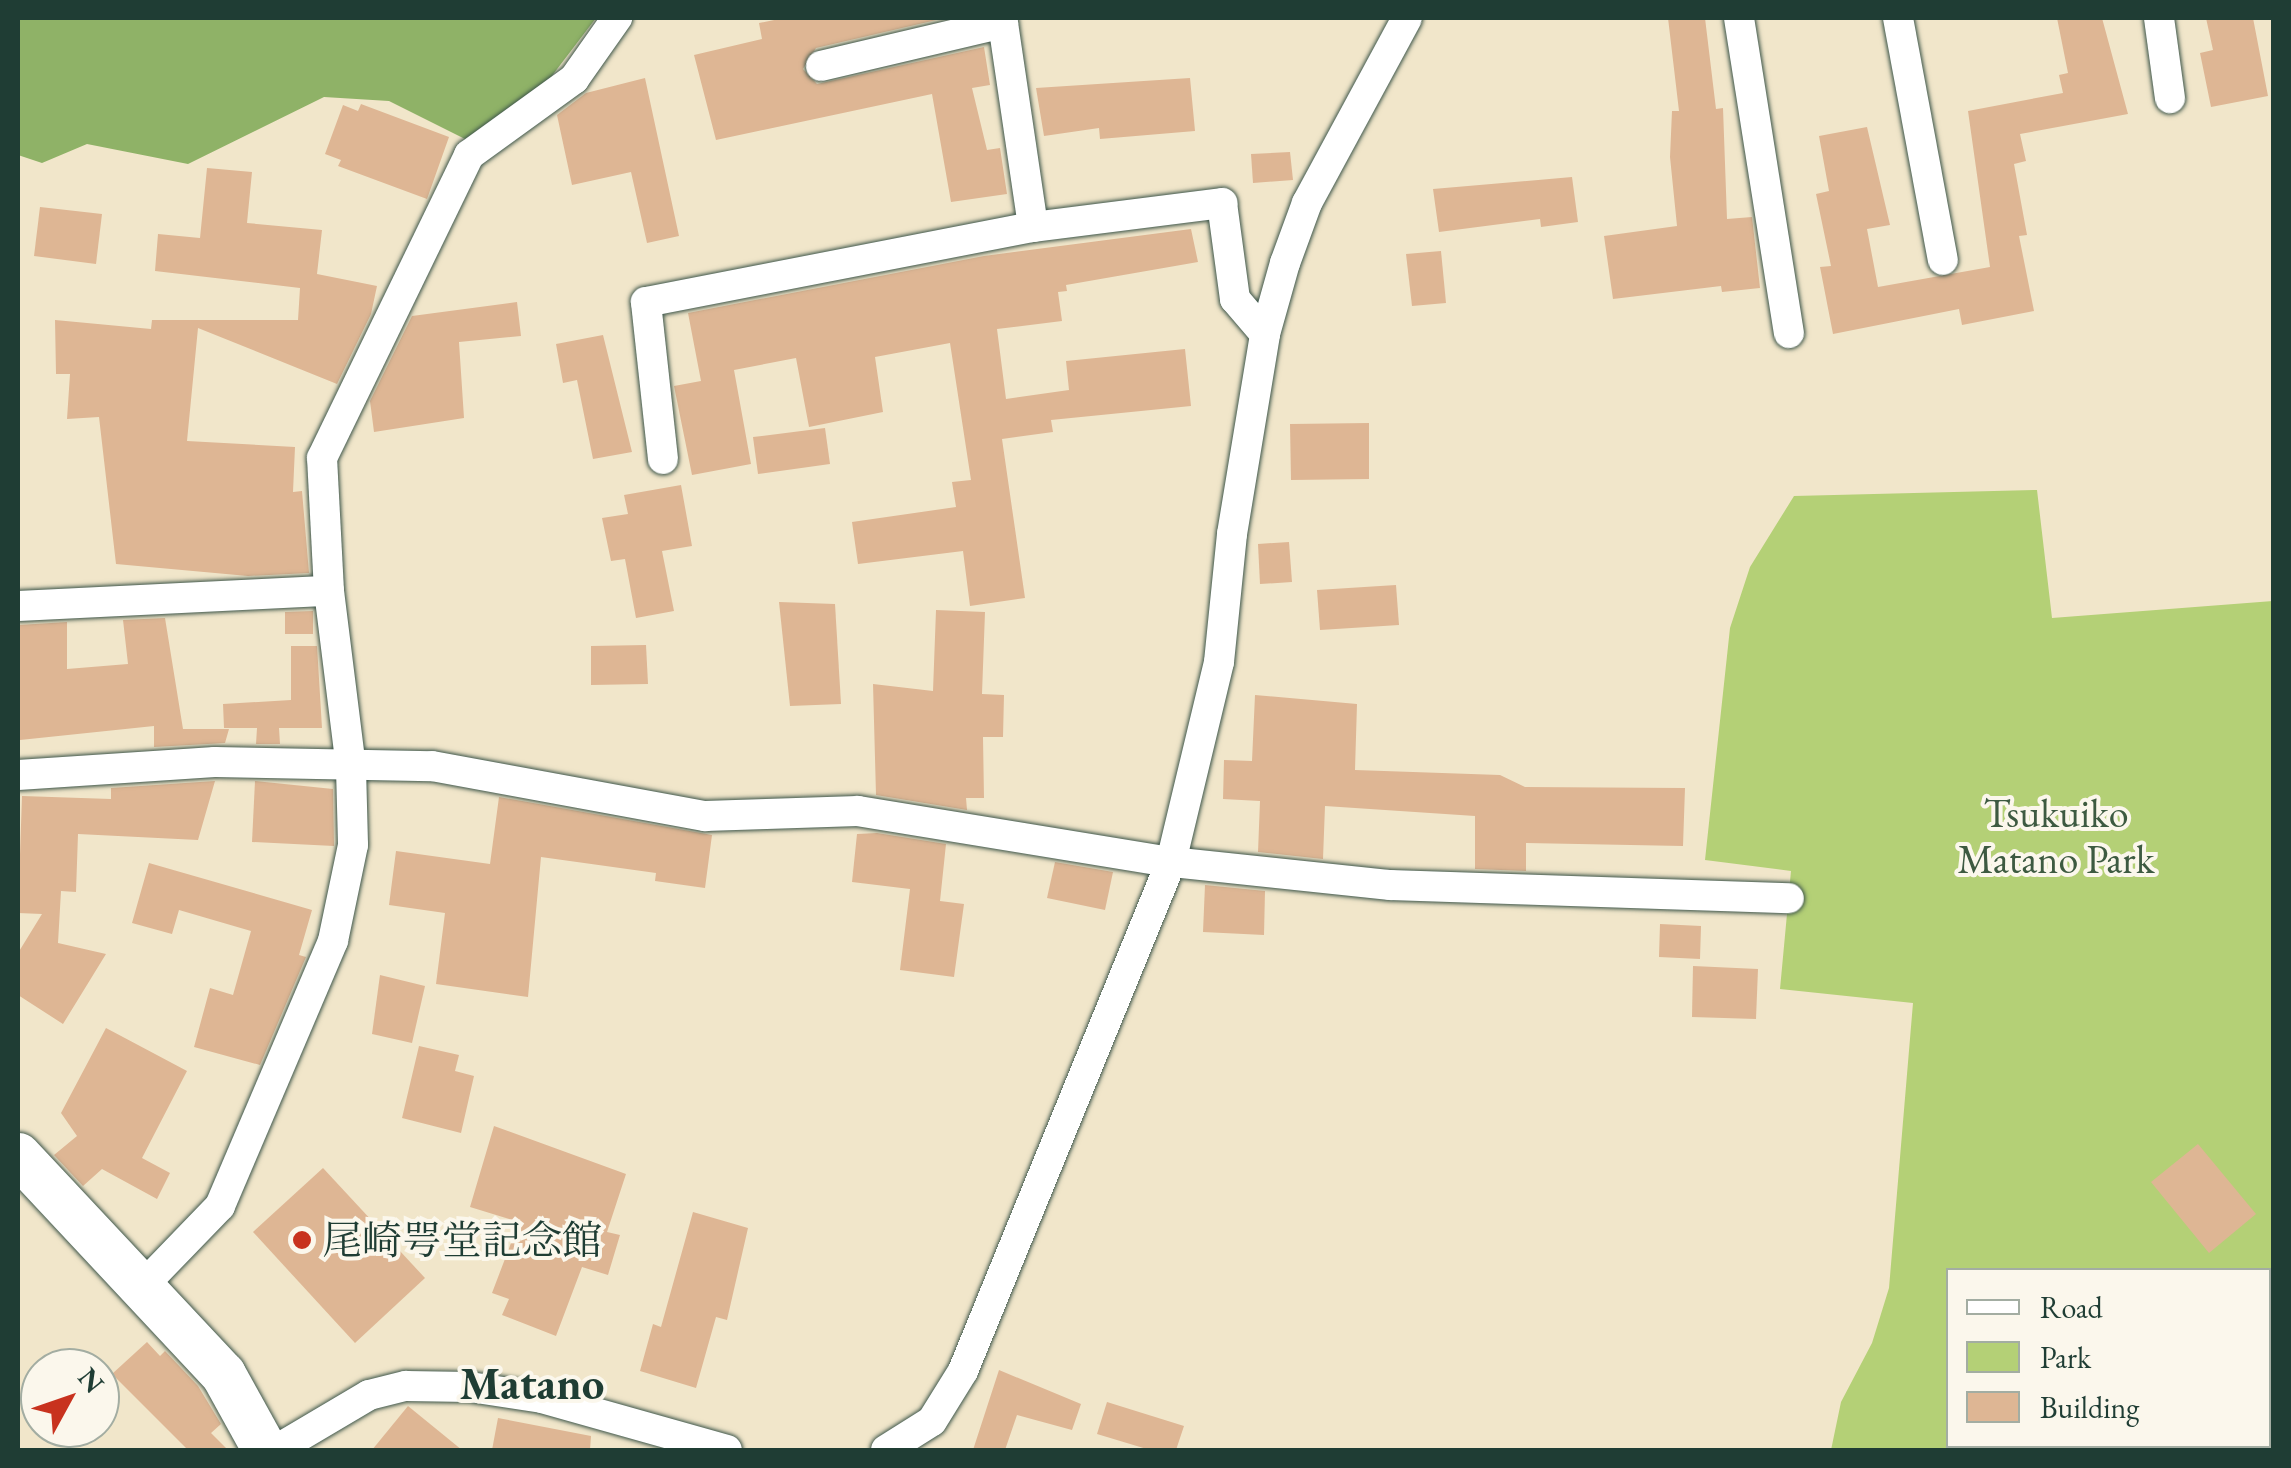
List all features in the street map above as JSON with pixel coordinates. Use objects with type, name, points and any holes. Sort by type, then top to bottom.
[{"type":"street","points":[[139,1290],[220,1206],[270,1098],[333,941],[353,845],[351,768],[329,591],[322,458],[469,156],[574,79],[617,18]]},
{"type":"street","points":[[886,1450],[932,1420],[963,1371],[1171,862],[1219,662],[1266,334],[1307,203],[1407,18]]},
{"type":"street","points":[[1739,18],[1789,332]]},
{"type":"street","points":[[1898,18],[1943,260]]},
{"type":"street","points":[[2159,18],[2170,98]]},
{"type":"street","points":[[821,66],[1003,23],[1033,226]]},
{"type":"street","points":[[663,459],[646,302],[1033,226],[1222,202],[1235,299],[1266,334]]},
{"type":"street","points":[[18,606],[329,591]]},
{"type":"street","points":[[18,774],[215,762],[351,768],[432,766],[704,816],[858,811],[1171,862],[1390,885],[1789,898]]},
{"type":"street","points":[[18,1155],[139,1290],[223,1374],[265,1450]]},
{"type":"street","points":[[276,1450],[369,1395],[406,1386],[470,1386],[542,1398],[726,1450]]},
{"type":"green space","points":[[18,18],[596,18],[551,77],[465,139],[389,101],[324,97],[188,164],[87,144],[42,163],[18,155]]},
{"type":"green space","name":"Tsukuiko Matano Park","points":[[2037,490],[2052,618],[2273,601],[2273,1450],[1831,1450],[1841,1402],[1872,1343],[1889,1288],[1913,1003],[1780,989],[1791,871],[1705,860],[1730,628],[1750,567],[1794,496]]},
{"type":"building","points":[[784,18],[945,18],[816,48],[803,69],[817,84],[984,47],[990,85],[972,88],[987,150],[1000,148],[1007,194],[951,202],[932,94],[716,140],[694,55],[762,39],[759,23]]},
{"type":"building","points":[[1668,18],[1705,18],[1716,109],[1723,108],[1727,219],[1752,217],[1760,288],[1722,292],[1721,286],[1613,299],[1604,236],[1677,226],[1670,157],[1672,111],[1679,111]]},
{"type":"building","points":[[2057,18],[2102,18],[2128,114],[2020,134],[2026,161],[2014,164],[2027,235],[2019,236],[2034,311],[1962,325],[1959,309],[1833,334],[1820,267],[1831,266],[1816,194],[1829,191],[1819,136],[1867,127],[1890,225],[1867,229],[1878,287],[1990,267],[1968,111],[2063,93],[2059,75],[2068,73]]},
{"type":"building","points":[[2206,18],[2253,18],[2268,96],[2211,107],[2200,53],[2213,50]]},
{"type":"building","points":[[645,78],[679,236],[647,243],[631,172],[572,185],[557,115],[586,93]]},
{"type":"building","points":[[1190,78],[1195,131],[1100,139],[1099,128],[1044,136],[1036,88]]},
{"type":"building","points":[[361,104],[449,137],[427,199],[338,166],[341,160],[325,154],[343,105],[358,111]]},
{"type":"building","points":[[1290,152],[1293,180],[1253,183],[1251,154]]},
{"type":"building","points":[[207,168],[252,172],[247,223],[322,230],[317,274],[377,286],[371,314],[337,384],[198,328],[187,441],[295,447],[293,492],[302,491],[309,573],[248,576],[116,564],[99,417],[67,419],[70,374],[56,374],[55,320],[151,329],[152,320],[298,320],[300,288],[155,271],[158,234],[200,238]]},
{"type":"building","points":[[1572,177],[1578,222],[1541,227],[1540,219],[1439,232],[1433,189]]},
{"type":"building","points":[[40,207],[102,214],[96,264],[34,256]]},
{"type":"building","points":[[1191,229],[1198,262],[1066,285],[1067,291],[1058,292],[1062,321],[997,329],[1006,399],[1069,390],[1066,361],[1185,349],[1191,406],[1051,420],[1053,432],[1002,439],[1025,598],[970,606],[963,551],[858,564],[852,522],[956,507],[952,482],[971,480],[950,343],[875,357],[883,412],[809,427],[796,358],[734,370],[751,464],[692,475],[674,386],[701,381],[688,313],[984,256]]},
{"type":"building","points":[[1441,251],[1446,303],[1412,306],[1406,254]]},
{"type":"building","points":[[517,302],[521,336],[459,342],[464,418],[374,432],[370,401],[412,316]]},
{"type":"building","points":[[603,335],[632,452],[593,459],[577,380],[563,383],[556,344]]},
{"type":"building","points":[[1369,423],[1369,479],[1291,480],[1290,424]]},
{"type":"building","points":[[825,428],[830,464],[758,474],[753,437]]},
{"type":"building","points":[[681,485],[692,546],[662,551],[674,611],[636,618],[625,559],[611,561],[602,518],[628,514],[624,495]]},
{"type":"building","points":[[1289,542],[1292,582],[1260,584],[1258,544]]},
{"type":"building","points":[[1396,585],[1399,625],[1320,630],[1317,590]]},
{"type":"building","points":[[779,602],[835,604],[841,704],[790,706]]},
{"type":"building","points":[[936,610],[985,612],[982,694],[1004,695],[1003,737],[983,737],[984,798],[966,798],[967,810],[876,795],[873,684],[933,691]]},
{"type":"building","points":[[313,611],[313,634],[285,634],[285,612]]},
{"type":"building","points":[[165,618],[183,729],[229,729],[225,743],[154,747],[154,726],[20,740],[19,625],[67,622],[67,669],[128,664],[123,620]]},
{"type":"building","points":[[646,645],[648,684],[591,685],[591,646]]},
{"type":"building","points":[[291,646],[317,646],[322,728],[279,728],[280,744],[256,744],[257,728],[224,728],[223,704],[291,700]]},
{"type":"building","points":[[1255,695],[1357,704],[1355,770],[1500,775],[1525,787],[1685,788],[1683,846],[1526,843],[1526,871],[1475,869],[1475,816],[1325,806],[1323,859],[1258,852],[1260,801],[1223,799],[1224,760],[1252,761]]},
{"type":"building","points":[[215,781],[198,840],[78,834],[76,892],[61,891],[58,943],[106,954],[63,1024],[18,995],[18,953],[42,914],[18,913],[22,796],[111,799],[111,788]]},
{"type":"building","points":[[255,781],[333,789],[334,846],[252,842]]},
{"type":"building","points":[[499,797],[712,835],[705,888],[655,881],[656,873],[541,857],[528,997],[436,984],[445,913],[389,905],[396,851],[490,864]]},
{"type":"building","points":[[877,833],[946,844],[940,901],[964,904],[954,977],[900,970],[910,889],[852,882],[857,834]]},
{"type":"building","points":[[1055,862],[1113,872],[1105,910],[1047,898]]},
{"type":"building","points":[[149,863],[312,910],[299,955],[306,957],[260,1065],[194,1047],[210,988],[233,995],[251,931],[179,910],[172,934],[132,923]]},
{"type":"building","points":[[1205,885],[1265,891],[1264,935],[1203,932]]},
{"type":"building","points":[[1660,924],[1701,926],[1700,959],[1659,957]]},
{"type":"building","points":[[1693,966],[1758,969],[1756,1019],[1692,1017]]},
{"type":"building","points":[[380,975],[425,986],[412,1043],[372,1034]]},
{"type":"building","points":[[106,1028],[187,1071],[142,1158],[170,1173],[157,1199],[102,1169],[83,1186],[54,1155],[77,1136],[61,1113]]},
{"type":"building","points":[[419,1046],[459,1055],[455,1071],[474,1076],[461,1133],[402,1118]]},
{"type":"building","points":[[494,1126],[626,1174],[607,1232],[620,1235],[608,1275],[582,1267],[556,1336],[502,1315],[509,1299],[492,1293],[519,1222],[470,1207]]},
{"type":"building","points":[[2198,1144],[2256,1214],[2209,1253],[2151,1182]]},
{"type":"building","points":[[323,1168],[425,1278],[355,1343],[253,1232]]},
{"type":"building","points":[[693,1212],[748,1228],[727,1320],[716,1317],[696,1388],[640,1371],[653,1324],[661,1327]]},
{"type":"building","points":[[147,1342],[160,1356],[165,1351],[198,1386],[221,1424],[211,1433],[228,1450],[188,1450],[120,1382],[120,1367]]},
{"type":"building","points":[[999,1370],[1081,1404],[1072,1430],[1017,1415],[1005,1450],[973,1450]]},
{"type":"building","points":[[1107,1402],[1184,1426],[1176,1450],[1150,1450],[1097,1434]]},
{"type":"building","points":[[408,1406],[462,1450],[372,1450]]},
{"type":"building","points":[[498,1418],[591,1436],[590,1450],[492,1450]]},
{"type":"place","name":"尾崎咢堂記念館","points":[[302,1240]]},
{"type":"district","name":"Matano","points":[[532,1384]]}]
